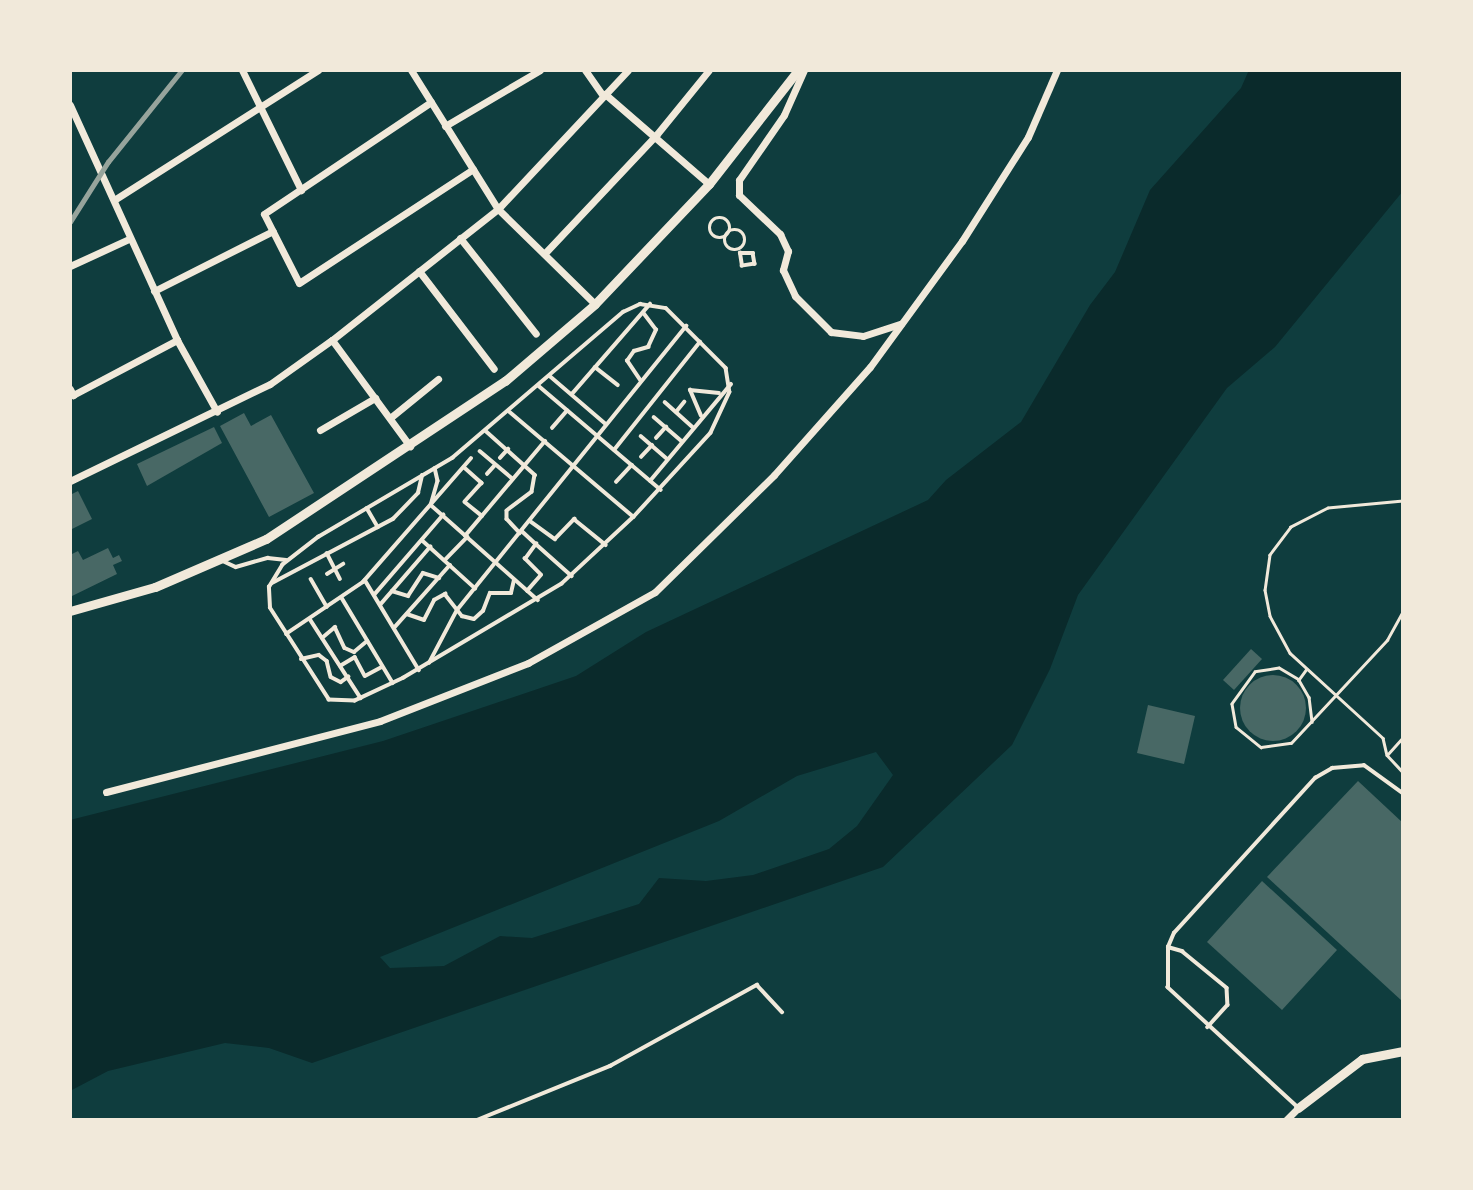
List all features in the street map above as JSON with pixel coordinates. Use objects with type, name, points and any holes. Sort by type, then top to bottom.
[{"type":"street","points":[[242,70],[262,104],[301,190]]},
{"type":"street","points":[[114,200],[318,70]]},
{"type":"street","points":[[411,70],[498,209],[595,304]]},
{"type":"street","points":[[445,126],[540,70]]},
{"type":"street","points":[[585,70],[604,95],[709,184]]},
{"type":"street","points":[[70,481],[270,384],[332,340],[498,209],[628,70]]},
{"type":"street","points":[[545,253],[655,136],[709,70]]},
{"type":"street","points":[[70,611],[155,587],[266,539],[505,381],[595,304],[709,184],[798,70]]},
{"type":"street","points":[[804,70],[784,115],[739,180],[739,195],[780,234],[788,251],[783,270],[795,296],[831,332],[863,336],[902,324]]},
{"type":"street","points":[[106,792],[380,721],[528,663],[655,592],[774,475],[902,324],[1028,137],[1057,70]]},
{"type":"street","points":[[430,102],[264,214],[299,283],[473,169]]},
{"type":"street","points":[[70,105],[177,340],[217,412]]},
{"type":"street","points":[[154,291],[273,231]]},
{"type":"street","points":[[70,266],[129,239]]},
{"type":"street","points":[[460,239],[536,334]]},
{"type":"street","points":[[419,271],[494,369]]},
{"type":"street","points":[[70,389],[73,395],[177,340]]},
{"type":"street","points":[[332,340],[410,446]]},
{"type":"street","points":[[390,418],[438,379]]},
{"type":"street","points":[[320,430],[375,398]]},
{"type":"street","points":[[1286,1120],[1362,1059],[1403,1051]]},
{"type":"lane","points":[[713,236],[710,228],[718,218],[727,221],[729,247]]},
{"type":"lane","points":[[709,241],[713,236],[736,230],[744,239],[740,248],[729,247]]},
{"type":"lane","points":[[724,252],[729,247]]},
{"type":"lane","points":[[740,253],[753,253],[755,264],[742,266],[740,253]]},
{"type":"lane","points":[[572,394],[650,304]]},
{"type":"lane","points":[[650,304],[666,308],[686,326],[726,368],[731,384],[724,412],[711,433],[661,490],[572,576],[537,600],[393,683],[361,698],[340,704],[329,700],[270,608],[270,584],[288,560],[367,508],[435,468],[486,431],[630,306],[650,304]]},
{"type":"lane","points":[[640,380],[627,361],[634,351],[648,347],[656,330],[642,312]]},
{"type":"lane","points":[[428,665],[457,610],[686,326]]},
{"type":"lane","points":[[614,450],[701,341]]},
{"type":"lane","points":[[595,367],[618,385]]},
{"type":"lane","points":[[551,376],[607,424]]},
{"type":"lane","points":[[650,481],[720,393],[731,384]]},
{"type":"lane","points":[[539,386],[661,490]]},
{"type":"lane","points":[[701,416],[691,390],[720,393]]},
{"type":"lane","points":[[665,402],[693,427]]},
{"type":"lane","points":[[676,412],[684,402]]},
{"type":"lane","points":[[552,428],[568,411]]},
{"type":"lane","points":[[509,412],[634,517]]},
{"type":"lane","points":[[654,417],[682,441]]},
{"type":"lane","points":[[656,438],[666,427]]},
{"type":"lane","points":[[486,431],[526,464],[535,475],[535,486],[507,511],[507,519],[572,576]]},
{"type":"lane","points":[[641,436],[667,459]]},
{"type":"lane","points":[[445,560],[545,442]]},
{"type":"lane","points":[[641,457],[652,445]]},
{"type":"lane","points":[[500,458],[508,449]]},
{"type":"lane","points":[[480,451],[513,479]]},
{"type":"lane","points":[[286,634],[328,608],[365,580],[471,458]]},
{"type":"lane","points":[[487,474],[495,465]]},
{"type":"lane","points":[[616,482],[632,465]]},
{"type":"lane","points":[[463,467],[482,483],[465,502],[482,516]]},
{"type":"lane","points":[[431,505],[438,481],[435,468]]},
{"type":"lane","points":[[270,584],[378,527],[418,494],[422,475]]},
{"type":"lane","points":[[431,505],[537,600]]},
{"type":"lane","points":[[367,508],[378,527]]},
{"type":"lane","points":[[374,595],[443,515]]},
{"type":"lane","points":[[530,521],[555,539],[574,519],[606,545]]},
{"type":"lane","points":[[422,539],[475,588]]},
{"type":"lane","points":[[527,591],[541,575],[524,559],[536,544]]},
{"type":"lane","points":[[380,605],[430,547]]},
{"type":"lane","points":[[327,553],[340,579]]},
{"type":"lane","points":[[221,558],[236,566],[268,558],[288,560]]},
{"type":"lane","points":[[327,574],[343,564]]},
{"type":"lane","points":[[394,628],[450,565]]},
{"type":"lane","points":[[392,591],[408,596],[423,573],[439,578]]},
{"type":"lane","points":[[311,579],[328,608]]},
{"type":"lane","points":[[365,580],[419,670]]},
{"type":"lane","points":[[407,614],[424,620],[435,600],[445,594],[457,610],[474,619],[483,611],[490,593],[512,593],[514,580]]},
{"type":"lane","points":[[309,593],[317,589]]},
{"type":"lane","points":[[342,598],[393,683]]},
{"type":"lane","points":[[310,620],[361,698]]},
{"type":"lane","points":[[322,638],[335,627],[345,648],[354,652],[367,641]]},
{"type":"lane","points":[[301,659],[319,655],[327,661],[331,677],[341,682],[348,677]]},
{"type":"lane","points":[[340,666],[355,657],[365,676],[383,667]]},
{"type":"lane","points":[[1298,1108],[1168,988],[1168,947],[1174,933],[1315,778],[1332,768],[1364,765],[1403,793]]},
{"type":"lane","points":[[1168,947],[1182,951],[1227,988],[1228,1005],[1208,1027]]},
{"type":"lane","points":[[477,1120],[610,1066],[757,985],[782,1012]]},
{"type":"path","points":[[1403,501],[1328,508],[1291,527],[1277,541],[1266,571],[1270,616],[1279,637],[1307,669],[1383,738],[1387,755],[1403,772]]},
{"type":"path","points":[[1312,722],[1309,697],[1299,680],[1279,668],[1255,672],[1232,704],[1236,727],[1261,747],[1280,748],[1291,743],[1312,722],[1336,696],[1396,629],[1403,611]]},
{"type":"path","points":[[1299,680],[1307,669]]},
{"type":"path","points":[[1387,755],[1403,737]]},
{"type":"water","points":[[1249,70],[1403,70],[1403,191],[1275,347],[1227,388],[1078,595],[1050,669],[1012,745],[883,867],[312,1063],[269,1048],[225,1043],[108,1071],[70,1091],[70,820],[383,741],[576,676],[646,632],[928,500],[946,480],[1021,422],[1090,305],[1115,272],[1150,190],[1241,88]],"holes":[[[876,752],[893,775],[857,826],[829,849],[753,875],[706,881],[659,878],[639,904],[532,938],[500,936],[444,966],[390,968],[380,957],[719,821],[797,776]]]},
{"type":"building","points":[[244,413],[251,426],[271,415],[314,493],[269,517],[220,426]]},
{"type":"building","points":[[214,427],[222,443],[147,486],[137,464]]},
{"type":"building","points":[[78,491],[92,519],[70,530],[70,495]]},
{"type":"building","points":[[108,548],[113,558],[119,555],[122,561],[113,565],[117,574],[70,597],[70,555],[78,551],[83,560]]},
{"type":"building","points":[[1251,649],[1262,659],[1234,690],[1223,680]]},
{"type":"building","points":[[1273,675],[1286,678],[1296,685],[1303,695],[1306,708],[1303,721],[1296,731],[1286,738],[1273,741],[1260,738],[1250,731],[1243,721],[1240,708],[1243,695],[1250,685],[1260,678]]},
{"type":"building","points":[[1148,705],[1195,716],[1184,764],[1137,753]]},
{"type":"building","points":[[1358,781],[1403,823],[1402,1001],[1267,877]]},
{"type":"building","points":[[1262,881],[1337,950],[1282,1010],[1207,942]]},
{"type":"railway","points":[[70,222],[108,162],[182,70]]}]
